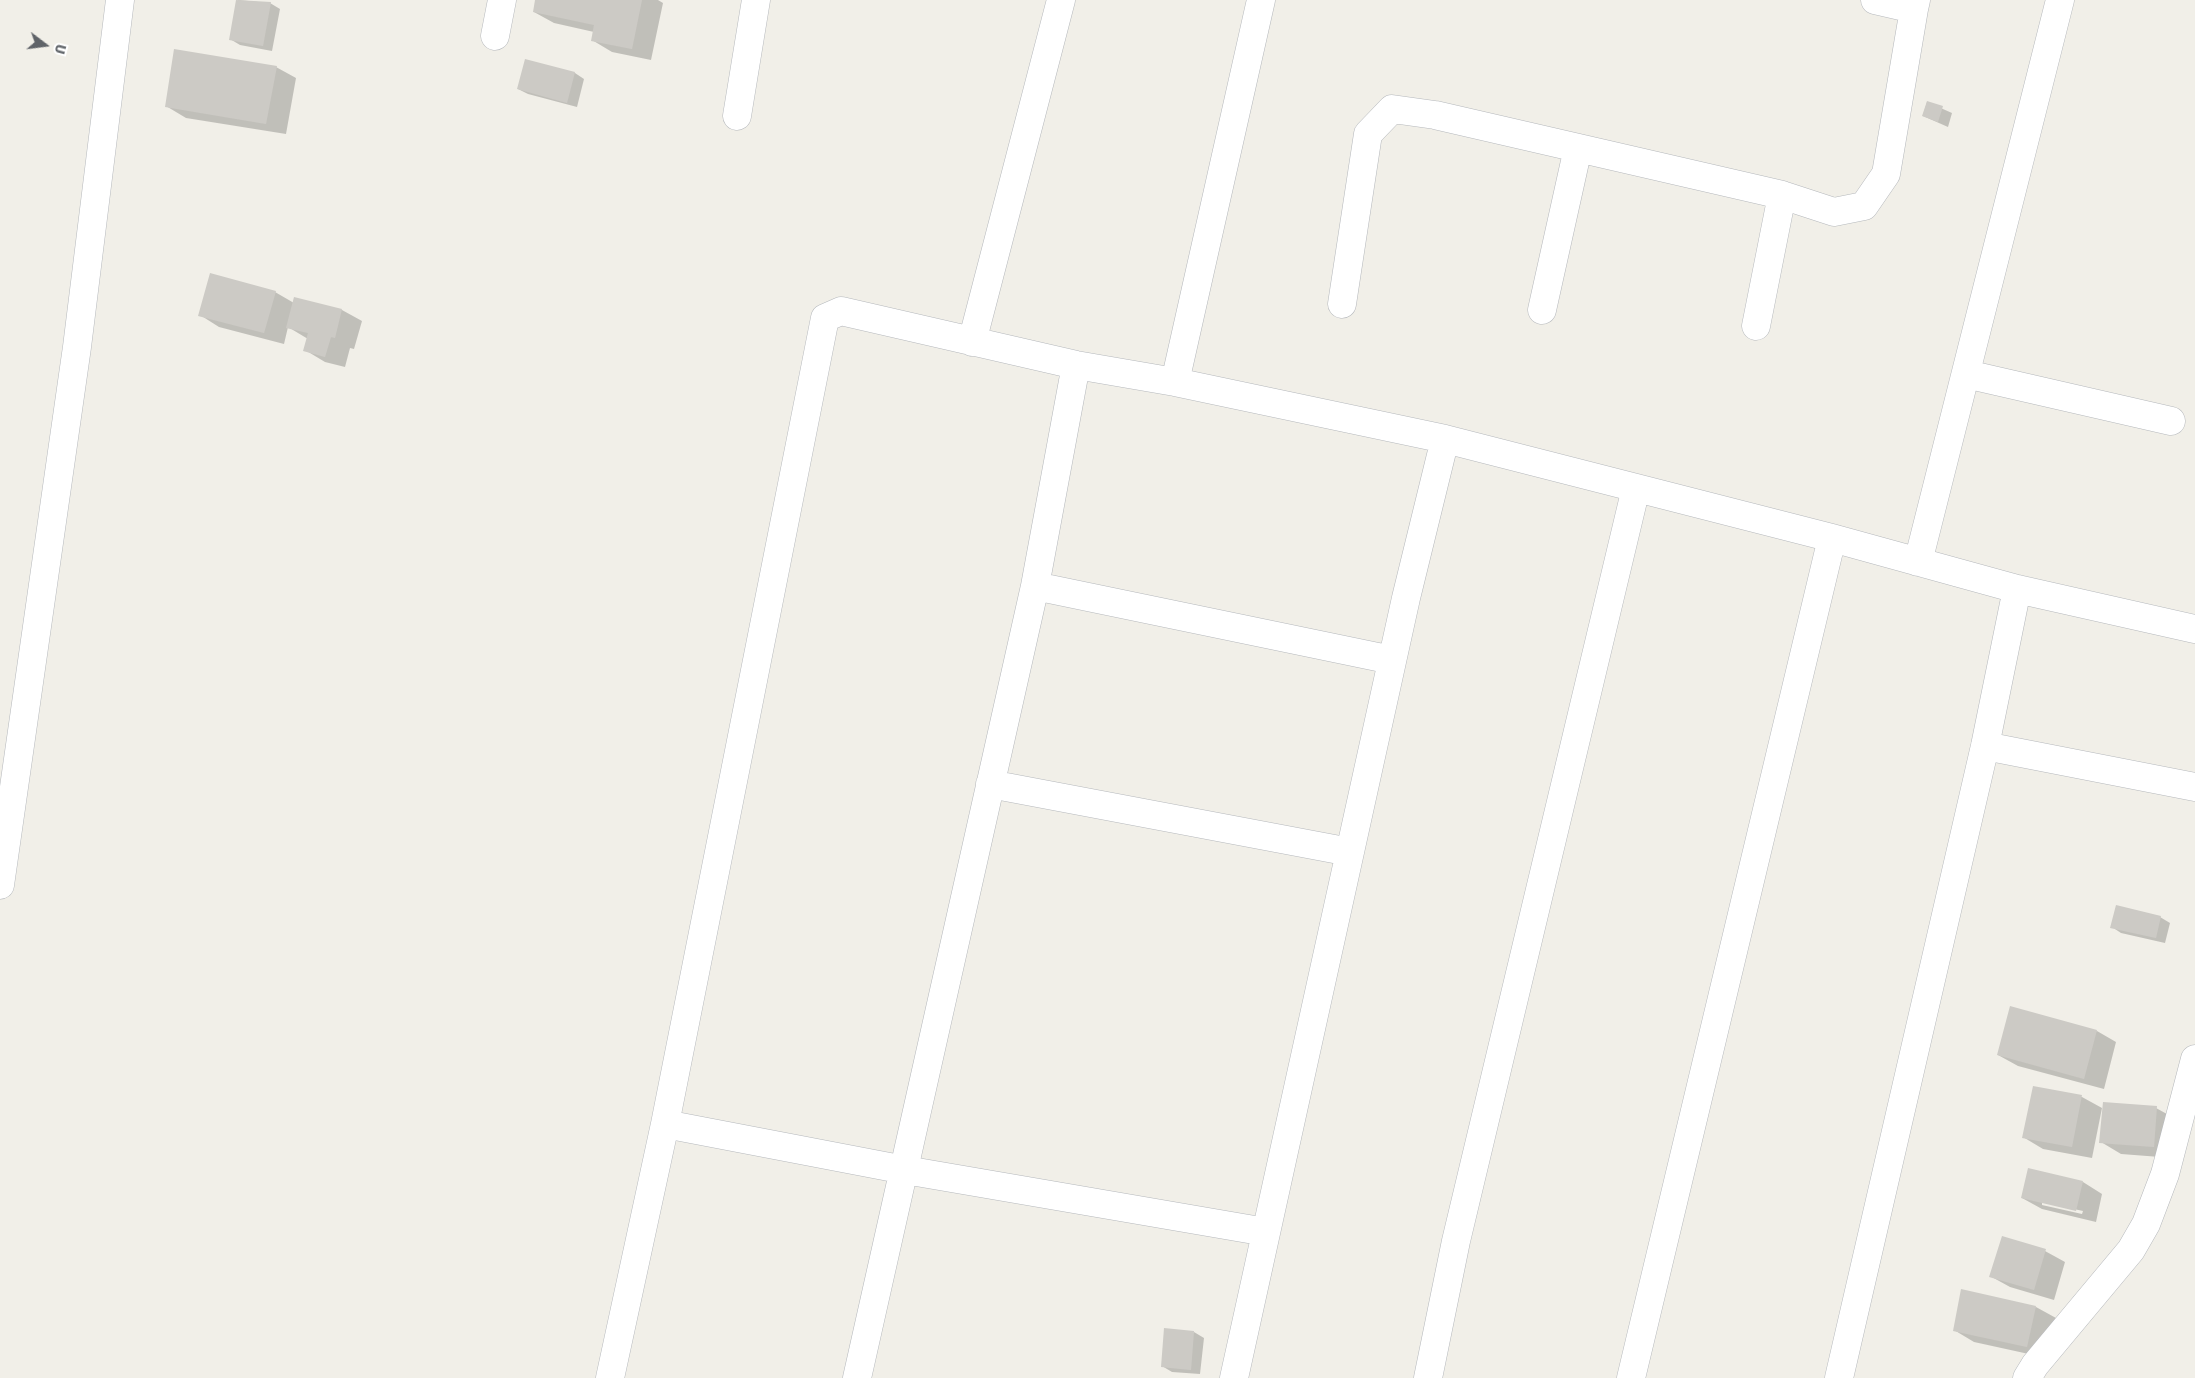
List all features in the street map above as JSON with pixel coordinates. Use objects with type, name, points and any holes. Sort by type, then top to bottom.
[{"type":"street","points":[[0,885],[77,347],[120,0]]},
{"type":"street","points":[[496,36],[502,0]]},
{"type":"street","points":[[737,116],[756,0]]},
{"type":"street","points":[[972,342],[1061,0]]},
{"type":"street","points":[[1175,382],[1261,0]]},
{"type":"street","points":[[1342,304],[1368,134],[1392,109],[1435,115],[1782,195],[1834,212],[1864,206],[1886,174],[1915,5],[1875,0]]},
{"type":"street","points":[[1918,562],[2060,0]]},
{"type":"street","points":[[1542,310],[1578,148]]},
{"type":"street","points":[[1756,326],[1782,195]]},
{"type":"street","points":[[610,1378],[666,1124],[825,318],[841,311],[1076,365],[1175,382],[1445,439],[1832,538],[2017,589],[2195,629]]},
{"type":"street","points":[[857,1378],[1035,586],[1076,365]]},
{"type":"street","points":[[1966,374],[2171,420]]},
{"type":"street","points":[[1234,1378],[1392,660],[1445,439]]},
{"type":"street","points":[[1428,1378],[1456,1241],[1636,488]]},
{"type":"street","points":[[1631,1378],[1832,538]]},
{"type":"street","points":[[1035,586],[1392,660]]},
{"type":"street","points":[[1839,1378],[1985,746],[2017,589]]},
{"type":"street","points":[[1985,746],[2195,787]]},
{"type":"street","points":[[990,784],[1350,852]]},
{"type":"street","points":[[2027,1378],[2035,1365],[2131,1250],[2146,1224],[2165,1174],[2195,1059]]},
{"type":"street","points":[[666,1124],[905,1170],[1266,1232]]},
{"type":"building","points":[[236,0],[271,2],[263,46],[229,40]]},
{"type":"building","points":[[535,0],[642,0],[632,49],[591,41],[594,25],[533,12]]},
{"type":"building","points":[[174,49],[277,66],[266,124],[165,107]]},
{"type":"building","points":[[525,59],[575,72],[567,103],[517,89]]},
{"type":"building","points":[[1927,101],[1943,106],[1938,122],[1922,116]]},
{"type":"building","points":[[210,273],[276,291],[264,333],[198,316]]},
{"type":"building","points":[[294,297],[342,309],[335,338],[331,337],[325,357],[303,351],[308,333],[286,328]]},
{"type":"building","points":[[2116,905],[2161,916],[2156,938],[2110,928]]},
{"type":"building","points":[[2010,1006],[2097,1030],[2084,1079],[1997,1055]]},
{"type":"building","points":[[2033,1086],[2082,1095],[2072,1147],[2022,1138]]},
{"type":"building","points":[[2103,1102],[2157,1106],[2154,1147],[2099,1143]]},
{"type":"building","points":[[2028,1168],[2083,1181],[2076,1211],[2021,1198]]},
{"type":"building","points":[[2002,1236],[2046,1249],[2034,1290],[1989,1277]]},
{"type":"building","points":[[1961,1289],[2036,1306],[2027,1347],[1953,1331]]},
{"type":"building","points":[[1164,1328],[1194,1331],[1191,1370],[1161,1367]]}]
